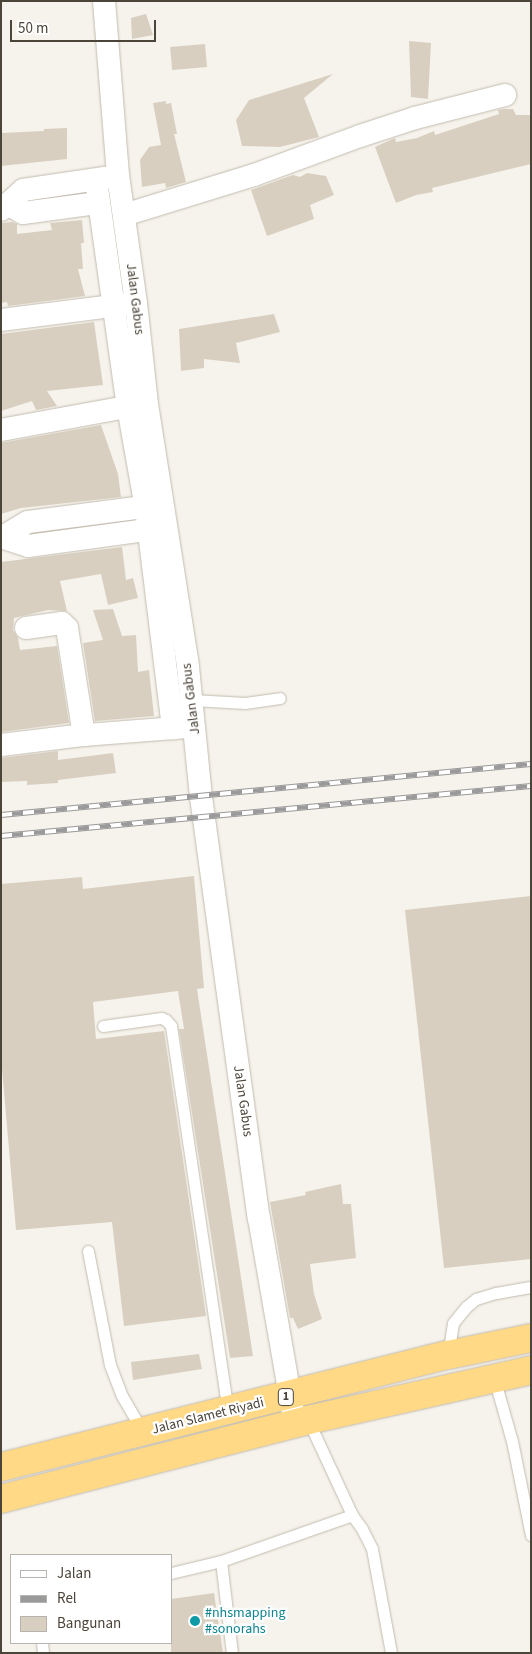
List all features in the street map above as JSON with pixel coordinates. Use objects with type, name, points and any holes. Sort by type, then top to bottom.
[{"type":"highway","name":"Jalan Slamet Riyadi","points":[[1,1468],[448,1355],[531,1338]]},
{"type":"highway","name":"Jalan Slamet Riyadi","points":[[1,1499],[51,1484],[302,1421],[531,1370]]},
{"type":"street","name":"Jalan Gabus","points":[[104,1],[118,175],[124,215],[125,305]]},
{"type":"street","points":[[124,215],[254,175],[378,130],[505,95]]},
{"type":"street","points":[[98,203],[23,213],[5,207],[24,190],[118,175]]},
{"type":"street","points":[[1,745],[84,735],[184,727],[125,305],[98,203],[96,180]]},
{"type":"street","points":[[1,320],[125,305]]},
{"type":"street","points":[[1,430],[138,406]]},
{"type":"street","name":"Jalan Gabus","points":[[155,517],[192,700],[184,727],[201,797],[259,1218],[279,1327],[288,1396],[302,1421]]},
{"type":"street","points":[[2,538],[28,546],[155,517]]},
{"type":"street","points":[[26,628],[62,623],[67,628],[84,735]]},
{"type":"lane","points":[[192,700],[245,703],[280,698]]},
{"type":"lane","points":[[103,1026],[161,1018],[166,1020],[171,1026],[228,1412]]},
{"type":"lane","points":[[88,1251],[110,1365],[122,1396],[143,1432]]},
{"type":"lane","points":[[448,1355],[453,1323],[466,1307],[476,1299],[496,1293],[531,1287]]},
{"type":"lane","points":[[494,1378],[512,1442],[531,1536]]},
{"type":"lane","points":[[302,1421],[372,1549],[391,1653]]},
{"type":"lane","points":[[172,1573],[220,1561],[352,1515]]},
{"type":"lane","points":[[220,1561],[232,1653]]},
{"type":"building","points":[[146,14],[153,35],[132,39],[131,18]]},
{"type":"building","points":[[409,41],[431,43],[428,99],[411,97]]},
{"type":"building","points":[[205,44],[207,67],[172,70],[170,47]]},
{"type":"building","points":[[333,74],[304,98],[319,137],[280,147],[242,146],[236,120],[249,100]]},
{"type":"building","points":[[166,101],[166,104],[171,103],[177,134],[174,134],[186,182],[166,188],[165,183],[142,187],[140,160],[149,147],[161,145],[153,103]]},
{"type":"building","points":[[513,109],[516,115],[531,115],[531,164],[432,188],[433,192],[416,195],[396,203],[375,147],[395,138],[396,142],[417,138],[434,131],[435,135],[499,114],[498,110]]},
{"type":"building","points":[[67,128],[67,159],[1,166],[1,133]]},
{"type":"building","points":[[307,173],[326,176],[334,195],[310,205],[314,219],[267,236],[251,190],[293,175],[300,177]]},
{"type":"building","points":[[82,220],[84,243],[81,243],[83,269],[78,269],[85,296],[8,306],[7,302],[1,303],[1,223],[12,222],[17,224],[17,234],[52,230],[50,223]]},
{"type":"building","points":[[274,314],[280,332],[236,343],[240,363],[204,359],[204,368],[181,371],[179,329]]},
{"type":"building","points":[[94,322],[103,385],[47,391],[57,406],[36,410],[32,401],[1,411],[1,334]]},
{"type":"building","points":[[101,425],[118,474],[121,497],[21,508],[1,514],[1,443]]},
{"type":"building","points":[[122,547],[126,580],[133,578],[138,598],[108,605],[101,574],[60,581],[67,611],[48,610],[14,618],[13,630],[18,638],[20,650],[57,646],[69,723],[1,732],[1,562]]},
{"type":"building","points":[[113,609],[122,636],[136,635],[138,672],[149,670],[154,716],[95,721],[83,643],[103,640],[93,610]]},
{"type":"building","points":[[58,751],[58,760],[113,753],[116,773],[58,780],[58,783],[27,785],[27,781],[1,782],[1,758]]},
{"type":"building","points":[[194,876],[204,988],[197,989],[253,1356],[230,1358],[179,1029],[184,1029],[178,991],[93,1002],[96,1039],[164,1031],[206,1316],[124,1326],[112,1222],[16,1230],[1,1057],[1,884],[82,877],[83,889]]},
{"type":"building","points":[[531,896],[531,1259],[444,1268],[405,910]]},
{"type":"building","points":[[341,1184],[343,1204],[351,1204],[356,1258],[310,1264],[314,1294],[322,1319],[298,1329],[293,1318],[290,1318],[270,1202],[306,1195],[305,1192]]},
{"type":"building","points":[[199,1354],[202,1369],[133,1380],[131,1362]]},
{"type":"building","name":"#nhsmapping #sonorahs","points":[[214,1593],[223,1653],[171,1653],[172,1599]]},
{"type":"railway","points":[[1,815],[531,764]]},
{"type":"railway","points":[[1,836],[531,786]]},
{"type":"place","name":"#nhsmapping #sonorahs","points":[[195,1621]]}]
